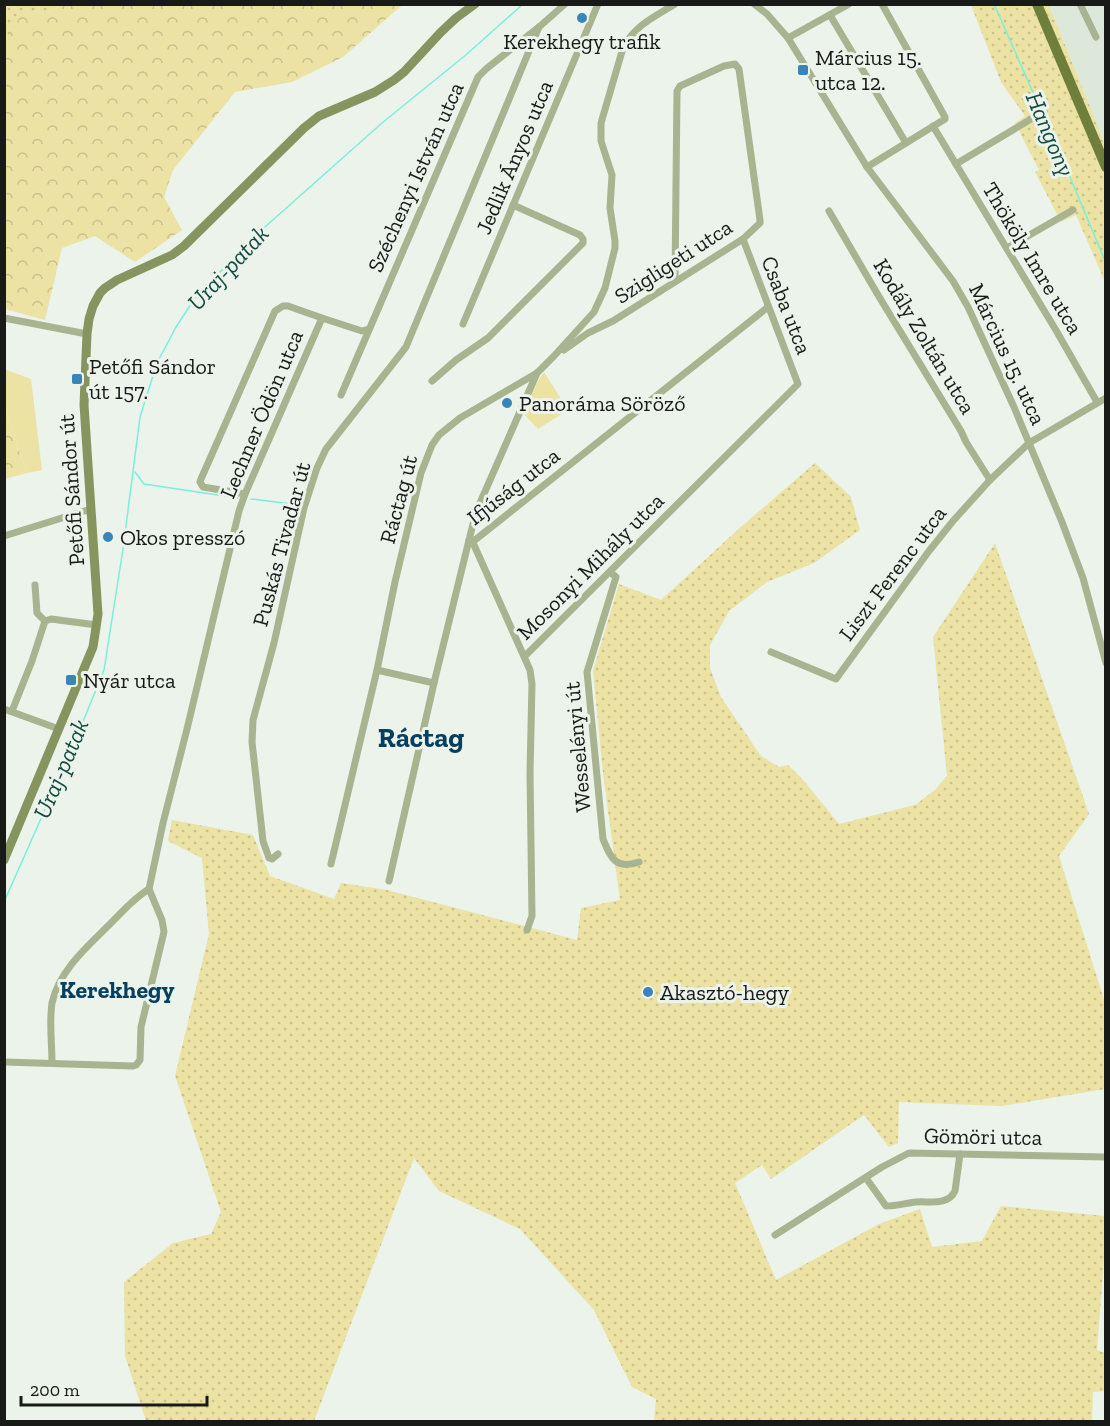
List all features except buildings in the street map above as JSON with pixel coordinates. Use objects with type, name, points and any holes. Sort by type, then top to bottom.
[{"type":"main road","points":[[1036,4],[1104,162]]},
{"type":"street","name":"Petőfi Sándor út","points":[[4,860],[93,647],[97,625],[97,590],[84,405],[87,334],[93,306],[100,293],[123,277],[172,255],[184,246],[304,128],[319,116],[375,92],[394,80],[441,32],[475,4]]},
{"type":"street","name":"Széchenyi István utca","points":[[341,395],[478,77],[565,4]]},
{"type":"street","name":"Jedlik Ányos utca","points":[[463,324],[598,4]]},
{"type":"street","points":[[525,656],[474,545],[469,540],[477,512],[537,373],[596,308],[605,288],[615,248],[610,208],[612,175],[601,141],[601,123],[623,48],[632,33],[639,26],[675,4]]},
{"type":"street","name":"Március 15. utca","points":[[754,4],[767,14],[788,38],[867,167],[959,291],[968,307],[1029,443],[1077,562],[1106,663]]},
{"type":"street","points":[[788,38],[849,4]]},
{"type":"street","points":[[867,167],[945,119],[945,114],[882,4]]},
{"type":"street","points":[[1080,4],[1096,37]]},
{"type":"street","points":[[830,15],[906,143]]},
{"type":"street","name":"Puskás Tivadar út","points":[[278,854],[272,859],[269,858],[263,841],[252,742],[253,724],[274,643],[304,508],[326,449],[406,347],[539,27]]},
{"type":"street","name":"Szigligeti utca","points":[[554,356],[743,239],[760,223],[739,69],[732,63],[680,86],[676,97],[675,280]]},
{"type":"street","name":"Thököly Imre utca","points":[[956,164],[1031,119]]},
{"type":"street","name":"Thököly Imre utca","points":[[933,126],[1097,402]]},
{"type":"street","points":[[432,381],[456,360],[488,338],[583,243],[580,235],[513,205]]},
{"type":"street","points":[[1007,248],[1073,210]]},
{"type":"street","name":"Kodály Zoltán utca","points":[[830,211],[990,480]]},
{"type":"street","name":"Csaba utca","points":[[743,239],[798,384]]},
{"type":"street","points":[[245,494],[203,487],[200,482],[275,310],[288,306],[322,318]]},
{"type":"street","name":"Ifjúság utca","points":[[389,881],[469,540],[475,540],[768,307]]},
{"type":"street","points":[[4,318],[87,334]]},
{"type":"street","name":"Lechner Ödön utca","points":[[149,889],[238,511],[322,318],[362,331],[369,329]]},
{"type":"street","name":"Ráctag út","points":[[331,864],[421,473],[432,445],[439,435],[460,418],[537,373]]},
{"type":"street","name":"Mosonyi Mihály utca","points":[[527,930],[532,916],[530,774],[532,684],[525,656],[798,384]]},
{"type":"street","name":"Liszt Ferenc utca","points":[[771,652],[836,679],[928,551],[990,480],[1029,443],[1106,398]]},
{"type":"street","points":[[4,536],[91,509]]},
{"type":"street","name":"Wesselényi út","points":[[610,572],[616,577],[587,672],[603,839],[611,858],[622,864],[630,865],[639,862]]},
{"type":"street","points":[[35,585],[38,613],[45,621]]},
{"type":"street","points":[[45,621],[51,619],[97,625]]},
{"type":"street","points":[[45,621],[32,661],[8,710],[58,729]]},
{"type":"street","points":[[377,670],[434,683]]},
{"type":"street","points":[[4,1062],[136,1065],[140,1060],[141,1027],[164,932],[162,920],[149,889],[80,954],[64,975],[52,1003],[52,1063]]},
{"type":"street","name":"Gömöri utca","points":[[775,1235],[882,1167],[909,1153],[1106,1157]]},
{"type":"street","points":[[866,1178],[886,1206],[936,1202],[953,1196],[960,1154]]},
{"type":"shaded area","points":[[1049,5],[1105,5],[1105,144]]},
{"type":"green space","points":[[5,5],[59,5],[45,16],[35,11],[5,48]]},
{"type":"green space","points":[[59,5],[402,5],[343,57],[292,82],[235,92],[173,170],[164,197],[182,230],[135,262],[95,236],[62,248],[45,320],[5,309],[4,48],[22,10],[35,11],[45,16]]},
{"type":"green space","points":[[971,5],[1049,5],[1105,144],[1105,282],[1076,215],[1061,222],[1035,172],[1039,170],[1015,123],[1025,116],[1001,82]]},
{"type":"green space","points":[[4,369],[31,379],[42,470],[27,473],[7,414],[5,414]]},
{"type":"green space","points":[[544,372],[568,410],[538,429],[523,413]]},
{"type":"green space","points":[[4,414],[7,414],[27,473],[5,479]]},
{"type":"green space","points":[[815,463],[851,497],[860,530],[814,563],[767,582],[729,611],[710,645],[710,668],[721,697],[761,756],[779,767],[788,765],[839,824],[915,805],[935,790],[947,776],[933,637],[995,543],[1089,814],[1059,856],[1105,1003],[1105,1089],[1002,1106],[899,1102],[898,1143],[889,1147],[864,1115],[771,1179],[762,1165],[735,1183],[776,1280],[879,1224],[920,1209],[932,1247],[982,1241],[1001,1206],[1105,1216],[1105,1255],[1097,1350],[1105,1353],[1105,1391],[1093,1392],[1092,1421],[654,1421],[656,1399],[632,1387],[594,1310],[520,1229],[439,1191],[414,1158],[314,1421],[146,1421],[125,1356],[124,1282],[173,1243],[211,1234],[221,1212],[175,1076],[209,934],[202,858],[168,841],[172,820],[253,835],[270,876],[334,899],[341,883],[387,890],[577,940],[581,908],[620,900],[603,773],[593,671],[619,584],[661,600]]},
{"type":"waterway","name":"Uraj-patak","points":[[4,902],[104,670],[140,417],[157,363],[176,327],[197,295],[266,226],[382,123],[467,54],[523,4]]},
{"type":"waterway","name":"Hangony","points":[[994,4],[1106,263]]},
{"type":"waterway","points":[[135,472],[144,484],[238,498]]},
{"type":"waterway","points":[[251,499],[300,505]]},
{"type":"place","name":"Kerekhegy trafik","points":[[582,18]]},
{"type":"place","name":"Március 15. utca 12.","points":[[803,70]]},
{"type":"place","name":"Petőfi Sándor út 157.","points":[[77,379]]},
{"type":"place","name":"Panoráma Söröző","points":[[507,403]]},
{"type":"place","name":"Okos presszó","points":[[108,537]]},
{"type":"place","name":"Nyár utca","points":[[71,680]]},
{"type":"place","name":"Akasztó-hegy","points":[[648,992]]},
{"type":"district","name":"Ráctag","points":[[421,737]]},
{"type":"district","name":"Kerekhegy","points":[[117,990]]}]
